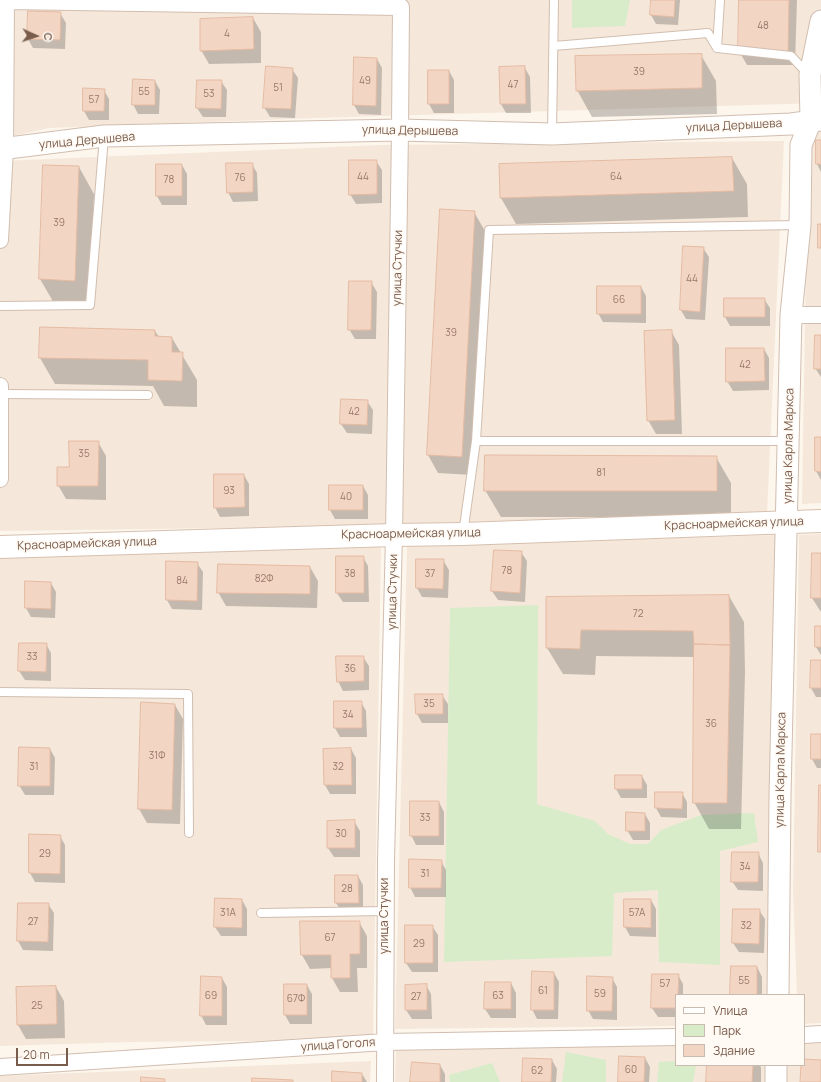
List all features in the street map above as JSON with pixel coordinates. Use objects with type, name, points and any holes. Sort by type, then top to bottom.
[{"type":"main road","name":"Красноармейская улица","points":[[0,547],[463,534],[821,521]]},
{"type":"street","points":[[0,240],[6,1],[401,3]]},
{"type":"street","name":"улица Стучки","points":[[385,1082],[386,860],[394,535],[401,3]]},
{"type":"street","name":"улица Карла Маркса","points":[[778,994],[780,796],[791,315],[800,225],[801,145],[816,120],[810,75],[821,21]]},
{"type":"street","name":"улица Дерышева","points":[[3,149],[104,136],[400,130],[552,134],[791,124],[816,120]]},
{"type":"street","points":[[791,315],[821,315]]},
{"type":"street","points":[[0,386],[0,479]]},
{"type":"street","points":[[805,1034],[821,1034]]},
{"type":"street","name":"улица Гоголя","points":[[0,1067],[385,1042],[675,1038]]},
{"type":"street","points":[[776,1066],[776,1082]]},
{"type":"lane","points":[[552,134],[554,0]]},
{"type":"lane","points":[[718,48],[720,0]]},
{"type":"lane","points":[[554,46],[708,33],[718,48]]},
{"type":"lane","points":[[718,48],[791,56],[810,75]]},
{"type":"lane","points":[[0,306],[90,305],[104,136]]},
{"type":"lane","points":[[463,534],[476,441],[489,230],[800,225]]},
{"type":"lane","points":[[0,394],[148,395]]},
{"type":"lane","points":[[476,441],[789,441]]},
{"type":"lane","points":[[0,692],[188,694],[189,833]]},
{"type":"lane","points":[[261,913],[386,911]]},
{"type":"shaded area","points":[[0,0],[821,0],[821,103],[317,118],[49,128],[0,139]]},
{"type":"shaded area","points":[[808,129],[821,129],[821,503],[802,504]]},
{"type":"shaded area","points":[[784,141],[767,513],[303,527],[0,531],[0,161],[382,145]]},
{"type":"shaded area","points":[[821,534],[821,1023],[805,1024],[805,994],[797,994],[793,890],[799,535]]},
{"type":"shaded area","points":[[777,535],[767,994],[675,994],[675,1026],[395,1029],[407,546]]},
{"type":"shaded area","points":[[381,547],[373,1040],[132,1042],[0,1046],[0,558]]},
{"type":"shaded area","points":[[805,1042],[821,1042],[821,1082],[395,1082],[396,1049],[675,1045],[675,1066],[805,1066]]},
{"type":"shaded area","points":[[371,1061],[370,1082],[0,1082],[0,1076]]},
{"type":"green space","points":[[572,0],[630,0],[625,26],[572,28]]},
{"type":"green space","points":[[538,605],[537,804],[595,821],[608,834],[630,844],[648,844],[661,830],[701,815],[754,813],[758,842],[720,851],[720,965],[659,962],[658,890],[614,893],[612,956],[444,962],[450,608]]},
{"type":"green space","points":[[566,1052],[606,1060],[606,1082],[562,1082]]},
{"type":"green space","points":[[675,1061],[675,1066],[696,1066],[693,1082],[657,1082],[659,1062]]},
{"type":"green space","points":[[492,1063],[500,1082],[450,1082],[449,1075]]},
{"type":"building","points":[[651,0],[675,0],[674,17],[650,15]]},
{"type":"building","points":[[739,0],[789,0],[788,52],[738,51]]},
{"type":"building","points":[[28,11],[61,12],[60,40],[27,39]]},
{"type":"building","points":[[253,17],[254,49],[200,51],[200,19]]},
{"type":"building","points":[[702,54],[702,88],[576,91],[575,56]]},
{"type":"building","points":[[354,57],[377,58],[376,106],[353,105]]},
{"type":"building","points":[[266,66],[293,68],[291,109],[263,108]]},
{"type":"building","points":[[525,66],[526,104],[500,104],[499,67]]},
{"type":"building","points":[[428,70],[449,70],[449,104],[428,104]]},
{"type":"building","points":[[133,79],[155,80],[155,105],[132,105]]},
{"type":"building","points":[[197,80],[222,80],[221,109],[196,108]]},
{"type":"building","points":[[83,88],[105,89],[104,111],[83,111]]},
{"type":"building","points":[[816,140],[821,140],[821,164],[816,164]]},
{"type":"building","points":[[732,157],[734,191],[500,198],[499,164]]},
{"type":"building","points":[[349,160],[377,160],[377,194],[349,195]]},
{"type":"building","points":[[226,163],[253,163],[253,192],[227,193]]},
{"type":"building","points":[[156,164],[182,164],[182,196],[156,196]]},
{"type":"building","points":[[43,165],[79,166],[75,281],[39,279]]},
{"type":"building","points":[[440,209],[475,211],[462,457],[427,455]]},
{"type":"building","points":[[818,224],[821,224],[821,248],[818,248]]},
{"type":"building","points":[[683,246],[704,247],[700,312],[680,310]]},
{"type":"building","points":[[349,281],[372,281],[371,330],[348,330]]},
{"type":"building","points":[[597,286],[641,286],[641,314],[597,314]]},
{"type":"building","points":[[724,298],[765,298],[765,317],[724,317]]},
{"type":"building","points":[[40,327],[155,330],[155,336],[172,337],[172,352],[183,352],[182,381],[148,380],[148,360],[39,358]]},
{"type":"building","points":[[672,330],[675,420],[647,421],[644,331]]},
{"type":"building","points":[[815,335],[821,335],[821,369],[814,369]]},
{"type":"building","points":[[726,348],[764,348],[765,381],[726,382]]},
{"type":"building","points":[[341,399],[368,400],[367,425],[340,424]]},
{"type":"building","points":[[815,437],[821,437],[821,472],[815,471]]},
{"type":"building","points":[[69,441],[99,441],[98,486],[57,486],[57,467],[69,467]]},
{"type":"building","points":[[485,455],[717,456],[717,491],[484,491]]},
{"type":"building","points":[[214,474],[244,474],[245,507],[214,508]]},
{"type":"building","points":[[329,485],[363,485],[363,510],[329,510]]},
{"type":"building","points":[[494,550],[522,551],[520,593],[491,591]]},
{"type":"building","points":[[812,553],[821,553],[821,598],[811,598]]},
{"type":"building","points":[[336,556],[364,556],[364,593],[336,593]]},
{"type":"building","points":[[416,559],[444,559],[443,589],[416,588]]},
{"type":"building","points":[[166,561],[198,562],[197,601],[166,600]]},
{"type":"building","points":[[218,564],[310,566],[310,594],[217,593]]},
{"type":"building","points":[[25,581],[51,582],[51,609],[25,608]]},
{"type":"building","points":[[729,595],[730,645],[694,644],[693,631],[581,630],[580,649],[546,648],[546,597]]},
{"type":"building","points":[[815,626],[821,626],[821,647],[815,647]]},
{"type":"building","points":[[19,643],[47,643],[46,672],[18,671]]},
{"type":"building","points":[[694,644],[730,645],[727,803],[693,803]]},
{"type":"building","points":[[336,656],[364,656],[364,681],[337,682]]},
{"type":"building","points":[[811,660],[821,660],[821,688],[810,688]]},
{"type":"building","points":[[415,694],[443,694],[443,714],[416,714]]},
{"type":"building","points":[[334,701],[362,701],[362,728],[334,728]]},
{"type":"building","points":[[141,702],[175,704],[172,810],[138,809]]},
{"type":"building","points":[[811,734],[821,734],[821,759],[811,759]]},
{"type":"building","points":[[19,747],[50,748],[50,786],[18,786]]},
{"type":"building","points":[[351,748],[352,785],[324,785],[323,749]]},
{"type":"building","points":[[615,775],[642,775],[642,789],[615,789]]},
{"type":"building","points":[[819,785],[821,785],[821,852],[818,852]]},
{"type":"building","points":[[655,792],[683,792],[682,809],[655,808]]},
{"type":"building","points":[[410,801],[439,801],[439,836],[410,836]]},
{"type":"building","points":[[626,812],[645,813],[645,831],[626,831]]},
{"type":"building","points":[[355,820],[355,848],[327,848],[327,821]]},
{"type":"building","points":[[29,834],[61,835],[60,874],[29,873]]},
{"type":"building","points":[[732,852],[759,852],[758,882],[731,882]]},
{"type":"building","points":[[409,859],[442,860],[441,888],[409,888]]},
{"type":"building","points":[[335,875],[358,875],[359,903],[335,903]]},
{"type":"building","points":[[215,898],[242,899],[242,928],[214,927]]},
{"type":"building","points":[[624,899],[651,899],[651,928],[624,927]]},
{"type":"building","points":[[18,903],[49,903],[48,942],[17,941]]},
{"type":"building","points":[[733,909],[760,909],[759,944],[732,943]]},
{"type":"building","points":[[300,921],[360,921],[360,954],[350,954],[350,978],[331,978],[331,955],[301,955]]},
{"type":"building","points":[[405,925],[433,925],[433,963],[405,963]]},
{"type":"building","points":[[731,966],[757,966],[757,994],[730,994]]},
{"type":"building","points":[[532,971],[554,972],[554,1010],[531,1010]]},
{"type":"building","points":[[652,974],[679,974],[678,994],[675,994],[675,1008],[651,1008]]},
{"type":"building","points":[[201,976],[222,977],[222,1016],[200,1016]]},
{"type":"building","points":[[587,976],[613,977],[612,1011],[587,1011]]},
{"type":"building","points":[[485,982],[511,982],[511,1009],[484,1009]]},
{"type":"building","points":[[284,984],[307,984],[307,1015],[284,1015]]},
{"type":"building","points":[[427,984],[427,1010],[405,1010],[405,985]]},
{"type":"building","points":[[56,986],[57,1024],[17,1025],[16,987]]},
{"type":"building","points":[[619,1056],[645,1057],[644,1082],[618,1082]]},
{"type":"building","points":[[523,1058],[552,1059],[551,1082],[522,1082]]},
{"type":"building","points":[[805,1059],[821,1060],[821,1082],[800,1082],[801,1066],[805,1066]]},
{"type":"building","points":[[412,1062],[440,1064],[440,1082],[410,1082]]},
{"type":"building","points":[[707,1066],[753,1066],[752,1082],[706,1082]]},
{"type":"building","points":[[332,1071],[362,1073],[362,1082],[332,1082]]},
{"type":"building","points":[[141,1077],[165,1079],[165,1082],[141,1082]]},
{"type":"building","points":[[252,1078],[293,1080],[293,1082],[252,1082]]}]
